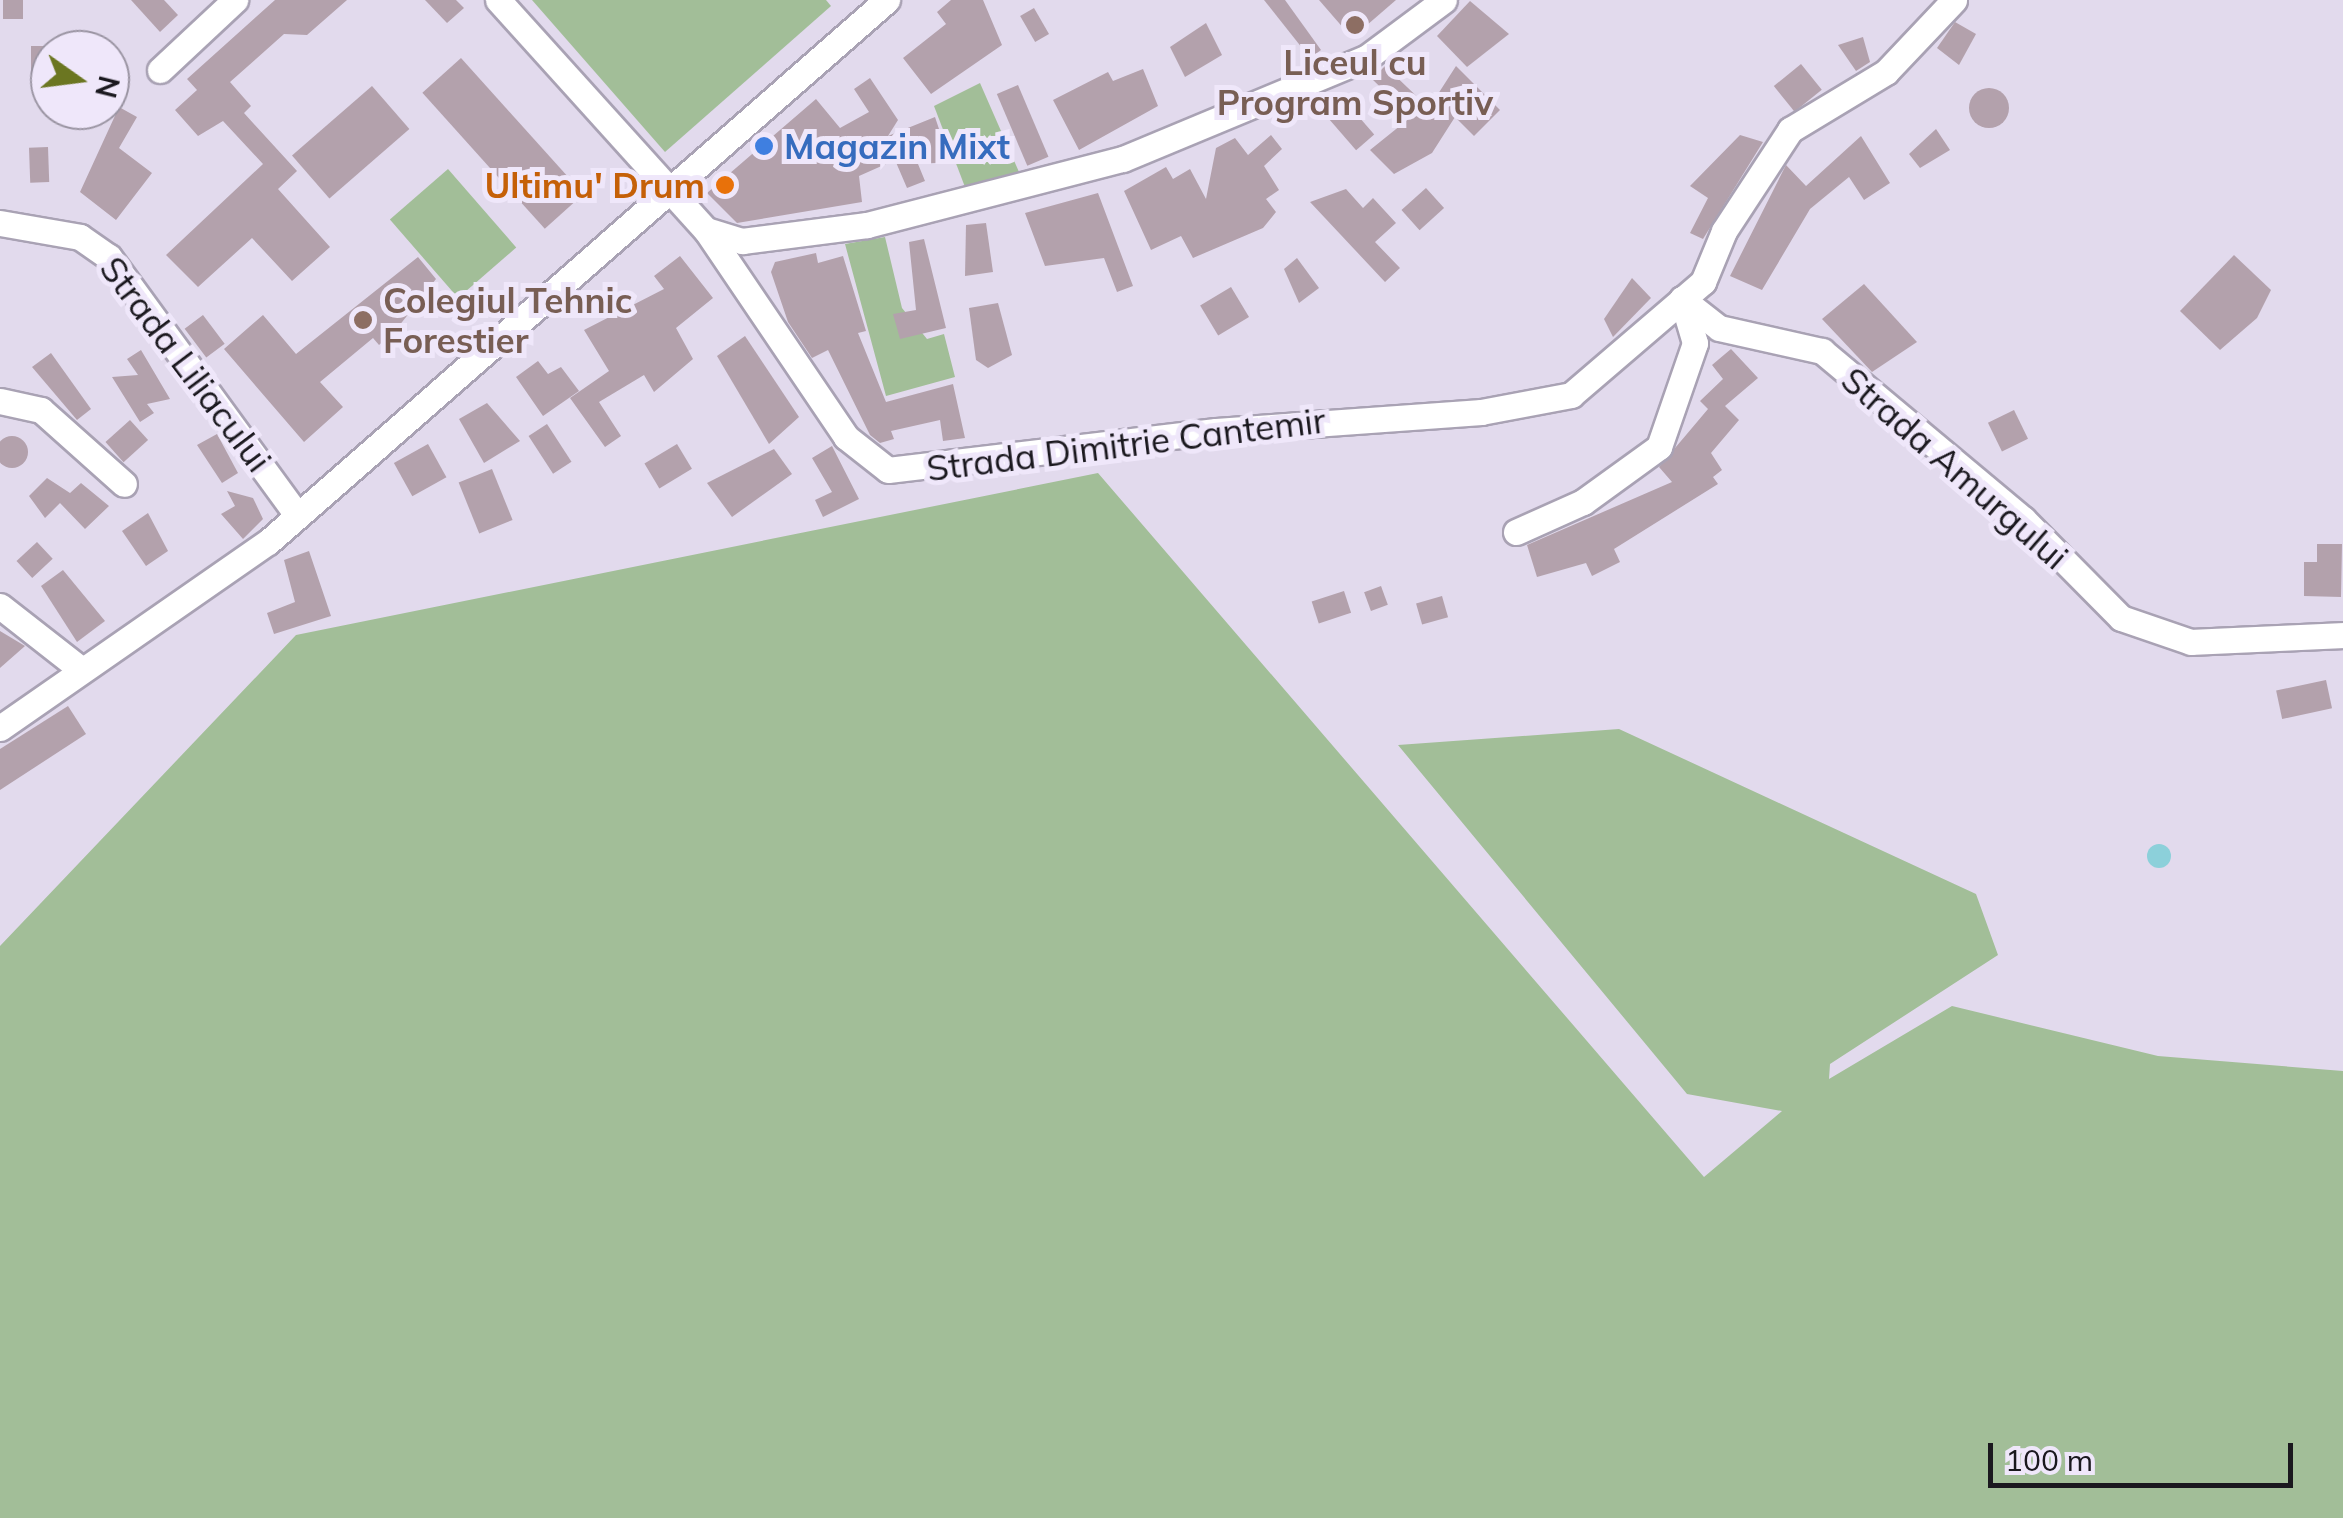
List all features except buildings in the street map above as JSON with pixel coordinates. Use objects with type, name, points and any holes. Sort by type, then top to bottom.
[{"type":"street","points":[[160,70],[235,0]]},
{"type":"street","name":"Strada Dimitrie Cantemir","points":[[498,0],[706,230],[846,437],[888,470],[1526,407],[1570,395],[1703,282],[1724,231],[1790,130],[1886,72],[1954,0]]},
{"type":"street","points":[[0,728],[298,514],[887,0]]},
{"type":"street","points":[[706,230],[742,241],[866,225],[1106,165],[1366,58],[1444,0]]},
{"type":"street","name":"Strada Liliacului","points":[[0,223],[80,237],[109,257],[298,514]]},
{"type":"street","points":[[1516,532],[1583,502],[1659,447],[1694,343],[1682,299]]},
{"type":"street","name":"Strada Amurgului","points":[[1682,299],[1719,328],[1822,350],[2023,520],[2121,618],[2191,642],[2343,635]]},
{"type":"street","points":[[0,402],[41,410],[124,484]]},
{"type":"street","points":[[0,606],[82,670]]},
{"type":"green space","points":[[532,0],[826,0],[831,6],[665,152]]},
{"type":"green space","points":[[980,83],[1019,172],[965,187],[934,106]]},
{"type":"green space","points":[[448,169],[516,247],[458,298],[390,220]]},
{"type":"green space","points":[[885,237],[902,308],[927,339],[944,334],[955,377],[886,396],[845,244]]},
{"type":"green space","points":[[1098,473],[1704,1177],[1782,1111],[1687,1094],[1398,745],[1619,729],[1976,894],[1998,955],[1830,1064],[1829,1079],[1952,1006],[2158,1056],[2343,1071],[2343,1518],[0,1518],[0,946],[296,635]]},
{"type":"water","points":[[2159,844],[2168,847],[2168,865],[2159,868],[2150,865],[2147,856],[2150,847]]},
{"type":"place","name":"Liceul cu Program Sportiv","points":[[1355,25]]},
{"type":"place","name":"Magazin Mixt","points":[[764,146]]},
{"type":"place","name":"Ultimu' Drum","points":[[725,185]]},
{"type":"place","name":"Colegiul Tehnic Forestier","points":[[363,320]]}]
